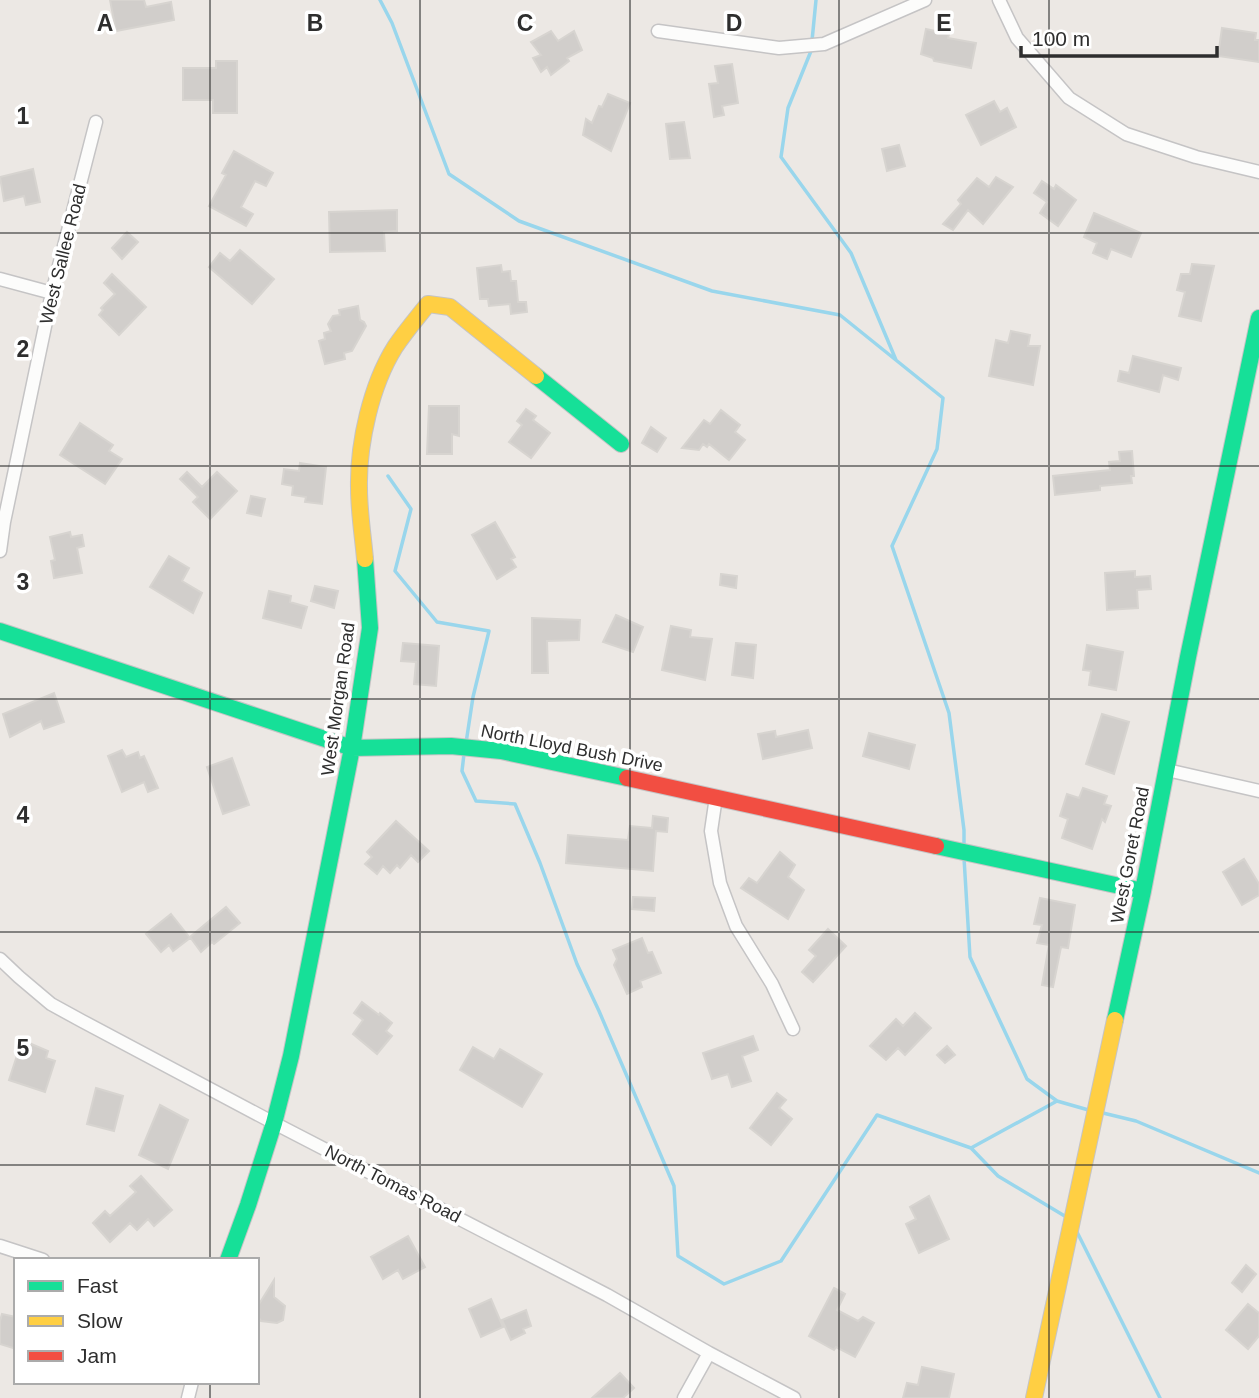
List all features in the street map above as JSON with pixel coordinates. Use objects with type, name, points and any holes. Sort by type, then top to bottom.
[{"type":"street","points":[[658,32],[779,48],[824,44],[925,0]]},
{"type":"street","points":[[999,0],[1017,38],[1069,98],[1126,134],[1196,157],[1259,172]]},
{"type":"street","name":"West Sallee Road","points":[[0,551],[52,293],[96,122]]},
{"type":"street","points":[[0,279],[52,293]]},
{"type":"street","name":"West Morgan Road","points":[[230,1258],[274,1123],[291,1056],[352,747],[370,628],[359,488],[361,452],[370,408],[382,371],[395,347],[428,304],[450,307],[621,444]]},
{"type":"street","name":"West Goret Road","points":[[1034,1398],[1143,891],[1188,657],[1253,374],[1259,317]]},
{"type":"street","name":"North Lloyd Bush Drive","points":[[0,631],[352,747],[451,746],[501,751],[1143,891]]},
{"type":"street","points":[[1167,770],[1259,791]]},
{"type":"street","points":[[716,797],[712,831],[720,883],[736,926],[772,984],[793,1029]]},
{"type":"street","name":"North Tomas Road","points":[[0,959],[51,1004],[594,1289],[794,1398]]},
{"type":"street","points":[[0,1246],[37,1258]]},
{"type":"street","points":[[684,1398],[709,1353]]},
{"type":"building","points":[[110,0],[144,0],[146,7],[171,2],[174,20],[116,31]]},
{"type":"building","points":[[1222,28],[1256,33],[1255,40],[1259,40],[1259,62],[1218,56]]},
{"type":"building","points":[[926,29],[949,34],[948,38],[976,43],[971,68],[934,61],[933,58],[921,54]]},
{"type":"building","points":[[551,31],[558,41],[574,31],[582,50],[567,58],[569,61],[551,75],[547,67],[541,72],[533,58],[541,55],[531,42]]},
{"type":"building","points":[[216,61],[237,61],[237,113],[213,113],[213,100],[183,100],[183,68],[216,68]]},
{"type":"building","points":[[732,64],[738,103],[722,106],[724,115],[714,117],[709,84],[718,83],[715,66]]},
{"type":"building","points":[[608,94],[630,103],[611,151],[583,135],[586,119],[592,123]]},
{"type":"building","points":[[994,101],[1000,112],[1007,108],[1016,127],[981,145],[966,115]]},
{"type":"building","points":[[684,122],[690,158],[670,159],[666,124]]},
{"type":"building","points":[[899,145],[905,166],[887,171],[882,149]]},
{"type":"building","points":[[234,151],[273,173],[266,186],[255,181],[241,207],[253,214],[246,226],[209,206],[226,175],[222,173]]},
{"type":"building","points":[[33,169],[40,202],[26,205],[24,196],[4,201],[0,177]]},
{"type":"building","points":[[996,177],[1013,187],[983,224],[968,210],[953,230],[943,224],[961,204],[958,200],[977,178],[989,187]]},
{"type":"building","points":[[1042,181],[1054,189],[1056,185],[1076,200],[1058,226],[1040,213],[1047,202],[1034,193]]},
{"type":"building","points":[[397,210],[397,231],[384,232],[385,251],[330,252],[329,212]]},
{"type":"building","points":[[1094,213],[1141,233],[1131,257],[1111,249],[1107,259],[1093,253],[1097,243],[1084,237]]},
{"type":"building","points":[[127,232],[138,242],[122,259],[112,248]]},
{"type":"building","points":[[240,250],[274,279],[252,304],[209,267],[220,253],[230,261]]},
{"type":"building","points":[[1192,264],[1214,266],[1201,321],[1179,316],[1185,292],[1177,290],[1181,274],[1190,274]]},
{"type":"building","points":[[501,265],[502,272],[510,271],[511,281],[516,281],[518,302],[526,302],[527,312],[511,314],[510,304],[489,306],[488,299],[480,299],[477,268]]},
{"type":"building","points":[[112,274],[146,307],[119,335],[99,315],[103,310],[101,308],[115,294],[104,283]]},
{"type":"building","points":[[358,306],[360,320],[366,326],[352,351],[344,353],[345,359],[325,364],[319,341],[325,339],[324,333],[331,331],[328,324],[333,316],[340,315],[339,310]]},
{"type":"building","points":[[1011,331],[1030,335],[1028,346],[1040,346],[1033,385],[989,376],[996,340],[1008,343]]},
{"type":"building","points":[[1133,356],[1181,368],[1178,380],[1163,375],[1159,392],[1118,381],[1120,371],[1129,373]]},
{"type":"building","points":[[429,406],[459,406],[459,436],[452,434],[452,454],[427,454]]},
{"type":"building","points":[[526,409],[536,416],[533,420],[550,433],[531,458],[509,442],[522,425],[517,421]]},
{"type":"building","points":[[721,410],[740,425],[735,432],[745,440],[729,460],[709,444],[707,447],[703,444],[699,450],[682,448],[704,420],[710,424]]},
{"type":"building","points":[[80,423],[113,445],[109,451],[122,459],[105,484],[60,455]]},
{"type":"building","points":[[651,427],[666,438],[657,452],[642,443]]},
{"type":"building","points":[[1132,451],[1132,483],[1055,495],[1053,476],[1110,470],[1109,462],[1120,461],[1119,452]]},
{"type":"building","points":[[300,463],[326,467],[322,504],[305,502],[306,497],[292,495],[293,486],[282,484],[284,469],[299,471]]},
{"type":"building","points":[[187,472],[202,487],[217,472],[237,491],[210,519],[193,502],[198,497],[180,479]]},
{"type":"building","points":[[251,496],[265,499],[261,516],[247,513]]},
{"type":"building","points":[[495,522],[515,557],[511,559],[516,567],[497,579],[472,535]]},
{"type":"building","points":[[70,532],[71,537],[82,535],[84,546],[77,548],[82,573],[54,578],[51,561],[55,560],[50,537]]},
{"type":"building","points":[[169,556],[189,568],[182,581],[202,593],[193,613],[150,587]]},
{"type":"building","points":[[1135,571],[1135,577],[1150,576],[1151,589],[1137,590],[1138,608],[1107,610],[1105,573]]},
{"type":"building","points":[[721,574],[737,576],[736,588],[720,585]]},
{"type":"building","points":[[315,586],[338,591],[334,608],[311,601]]},
{"type":"building","points":[[269,591],[291,596],[290,602],[307,607],[301,628],[263,618]]},
{"type":"building","points":[[616,615],[643,627],[633,652],[603,642]]},
{"type":"building","points":[[532,618],[580,620],[579,640],[547,641],[548,673],[532,673]]},
{"type":"building","points":[[671,626],[691,630],[690,637],[712,639],[705,680],[662,670]]},
{"type":"building","points":[[403,643],[439,646],[436,686],[414,684],[416,662],[401,661]]},
{"type":"building","points":[[736,643],[756,645],[753,678],[732,675]]},
{"type":"building","points":[[1087,645],[1123,652],[1116,690],[1089,685],[1091,671],[1083,670]]},
{"type":"building","points":[[54,693],[64,722],[44,729],[41,721],[10,737],[3,714]]},
{"type":"building","points":[[1102,714],[1129,722],[1114,774],[1086,764]]},
{"type":"building","points":[[808,730],[812,748],[763,759],[758,734],[775,731],[776,737]]},
{"type":"building","points":[[869,733],[915,745],[909,769],[863,756]]},
{"type":"building","points":[[122,750],[126,757],[138,752],[140,758],[144,756],[158,788],[148,792],[144,782],[122,792],[108,756]]},
{"type":"building","points":[[232,758],[249,805],[223,814],[207,767]]},
{"type":"building","points":[[1083,788],[1107,796],[1104,804],[1111,806],[1105,822],[1102,819],[1092,849],[1062,838],[1068,819],[1060,816],[1067,794],[1079,798]]},
{"type":"building","points":[[653,816],[668,818],[667,832],[656,831],[653,871],[566,863],[568,835],[628,840],[630,826],[652,828]]},
{"type":"building","points":[[396,821],[429,851],[418,862],[411,855],[400,868],[397,865],[390,873],[383,866],[377,874],[365,864],[372,857],[367,852]]},
{"type":"building","points":[[780,852],[795,865],[788,877],[804,890],[788,919],[741,888],[749,878],[757,883]]},
{"type":"building","points":[[1244,859],[1259,884],[1259,895],[1242,905],[1223,872]]},
{"type":"building","points":[[633,897],[655,898],[654,911],[632,909]]},
{"type":"building","points":[[1040,898],[1075,905],[1068,948],[1061,947],[1053,987],[1042,985],[1049,945],[1037,943],[1042,925],[1034,924]]},
{"type":"building","points":[[226,907],[240,923],[201,952],[190,937]]},
{"type":"building","points":[[171,914],[190,938],[173,951],[169,945],[161,952],[146,934]]},
{"type":"building","points":[[828,929],[846,946],[813,982],[802,972],[816,956],[809,950]]},
{"type":"building","points":[[642,938],[648,953],[652,952],[661,973],[640,981],[642,987],[627,994],[614,965],[617,959],[613,950]]},
{"type":"building","points":[[362,1002],[392,1023],[386,1031],[392,1036],[377,1054],[353,1034],[363,1020],[354,1013]]},
{"type":"building","points":[[915,1013],[931,1028],[905,1055],[898,1048],[886,1060],[870,1046],[896,1019],[903,1026]]},
{"type":"building","points":[[753,1036],[758,1050],[742,1056],[751,1081],[732,1087],[728,1074],[712,1079],[703,1053]]},
{"type":"building","points":[[22,1040],[48,1051],[46,1058],[55,1061],[45,1092],[9,1080]]},
{"type":"building","points":[[947,1046],[955,1055],[945,1063],[937,1055]]},
{"type":"building","points":[[473,1047],[494,1059],[500,1049],[542,1074],[522,1107],[460,1070]]},
{"type":"building","points":[[96,1088],[123,1096],[114,1131],[87,1124]]},
{"type":"building","points":[[777,1093],[786,1100],[779,1108],[792,1119],[771,1145],[750,1128]]},
{"type":"building","points":[[160,1105],[188,1120],[168,1169],[139,1155]]},
{"type":"building","points":[[141,1176],[172,1210],[154,1226],[148,1219],[137,1230],[130,1223],[110,1242],[93,1223],[105,1211],[110,1216],[136,1192],[130,1186]]},
{"type":"building","points":[[929,1196],[949,1239],[919,1253],[906,1224],[916,1219],[910,1207]]},
{"type":"building","points":[[408,1236],[425,1267],[403,1279],[398,1270],[383,1279],[371,1257]]},
{"type":"building","points":[[1246,1265],[1256,1274],[1242,1292],[1232,1283]]},
{"type":"building","points":[[274,1280],[274,1297],[285,1306],[283,1320],[277,1323],[261,1321],[259,1304]]},
{"type":"building","points":[[834,1288],[845,1294],[837,1310],[858,1321],[863,1317],[874,1323],[855,1357],[836,1347],[834,1350],[809,1336]]},
{"type":"building","points":[[491,1299],[503,1327],[481,1337],[469,1309]]},
{"type":"building","points":[[1248,1304],[1259,1313],[1259,1336],[1248,1349],[1226,1330]]},
{"type":"building","points":[[526,1310],[531,1326],[523,1329],[525,1333],[511,1340],[502,1320]]},
{"type":"building","points":[[2,1314],[14,1317],[14,1348],[0,1344]]},
{"type":"building","points":[[922,1367],[954,1374],[949,1398],[903,1398],[907,1383],[918,1385]]},
{"type":"building","points":[[620,1373],[634,1388],[623,1398],[592,1398]]},
{"type":"waterway","points":[[380,0],[392,23],[449,174],[519,221],[712,291],[840,315],[943,398],[937,449],[892,546],[949,713],[964,847]]},
{"type":"waterway","points":[[816,0],[811,51],[788,108],[781,157],[851,253],[896,360]]},
{"type":"waterway","points":[[388,476],[411,509],[395,571],[437,622],[489,631],[473,697],[466,743]]},
{"type":"waterway","points":[[464,754],[462,771],[476,801],[515,804],[577,964],[674,1186],[678,1256],[724,1284],[781,1261],[877,1115],[971,1148],[1057,1101]]},
{"type":"waterway","points":[[964,858],[970,957],[1027,1079],[1057,1101],[1092,1111]]},
{"type":"waterway","points":[[1103,1113],[1136,1121],[1259,1173]]},
{"type":"waterway","points":[[971,1148],[998,1176],[1068,1218]]},
{"type":"waterway","points":[[1076,1230],[1160,1398]]},
{"type":"traffic: fast","points":[[1115,1020],[1259,318]]},
{"type":"traffic: fast","points":[[536,376],[621,444]]},
{"type":"traffic: fast","points":[[229,1258],[274,1123],[291,1056],[352,748],[370,628],[365,559]]},
{"type":"traffic: fast","points":[[0,631],[352,748],[451,746],[501,751],[627,778]]},
{"type":"traffic: fast","points":[[936,846],[1143,891]]},
{"type":"traffic: slow","points":[[365,559],[359,471],[368,415],[387,362],[399,341],[428,304],[450,307],[536,376]]},
{"type":"traffic: slow","points":[[1034,1398],[1115,1020]]},
{"type":"traffic: jam","points":[[627,778],[936,846]]}]
